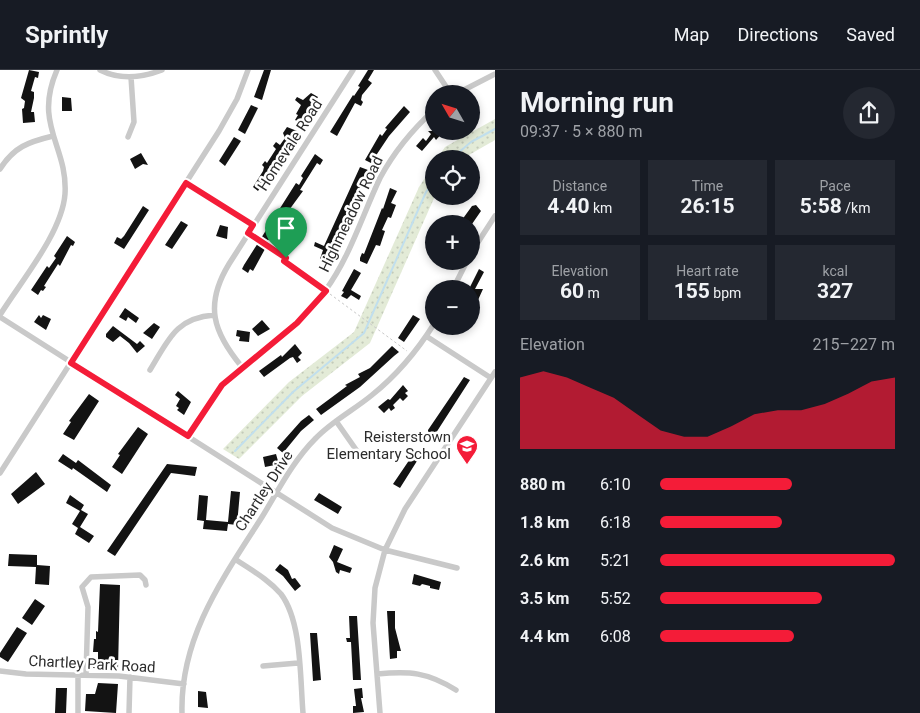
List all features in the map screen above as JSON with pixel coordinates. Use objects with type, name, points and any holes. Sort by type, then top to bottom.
[{"type":"street","points":[[57,70],[48,105],[53,136],[65,182],[61,214],[52,234],[0,316],[332,528],[385,550],[457,568]]},
{"type":"street","points":[[100,70],[113,75],[131,77],[162,70]]},
{"type":"street","points":[[0,473],[229,116],[248,70]]},
{"type":"street","name":"Homevale Road","points":[[242,367],[223,342],[214,315],[219,283],[253,225],[353,70]]},
{"type":"street","points":[[435,70],[445,85]]},
{"type":"street","points":[[474,85],[495,74]]},
{"type":"street","points":[[128,137],[134,122],[131,77]]},
{"type":"street","name":"Highmeadow Road","points":[[188,436],[215,394],[242,367],[297,323],[326,291],[341,266],[386,167],[403,141],[425,119]]},
{"type":"street","points":[[0,168],[12,152],[23,144],[53,136]]},
{"type":"street","points":[[186,183],[253,225]]},
{"type":"street","points":[[480,239],[495,216]]},
{"type":"street","points":[[150,370],[171,336],[182,324],[200,316],[214,315]]},
{"type":"street","points":[[380,713],[374,600],[377,577],[385,550],[405,509],[493,375],[426,336]]},
{"type":"street","name":"Chartley Drive","points":[[182,713],[189,654],[200,622],[235,559],[276,493],[308,447],[336,421],[372,395],[412,355],[426,336]]},
{"type":"street","points":[[336,421],[357,451]]},
{"type":"street","points":[[235,559],[268,582],[286,602],[295,622],[302,713]]},
{"type":"street","points":[[86,675],[88,607],[82,591],[85,583],[91,577],[140,575],[145,580],[146,585]]},
{"type":"street","points":[[263,666],[298,663]]},
{"type":"street","name":"Chartley Park Road","points":[[0,671],[26,674],[130,677],[184,684]]},
{"type":"street","points":[[377,674],[419,673],[436,679],[456,690]]},
{"type":"street","points":[[78,675],[78,713]]},
{"type":"street","points":[[129,713],[130,677]]},
{"type":"path","points":[[248,233],[286,258],[284,261],[412,355]]},
{"type":"green space","points":[[495,119],[495,140],[478,150],[443,150],[458,140],[480,140],[480,127]]},
{"type":"green space","points":[[425,178],[425,205],[431,205],[370,343],[302,396],[239,459],[223,449],[289,382],[354,332],[419,187]]},
{"type":"building","points":[[29,70],[39,72],[38,78],[35,77],[31,91],[34,92],[31,112],[34,112],[35,122],[23,123],[22,109],[24,108],[25,101],[21,98]]},
{"type":"building","points":[[264,70],[271,70],[262,100],[254,97]]},
{"type":"building","points":[[368,70],[374,70],[368,80],[372,83],[362,95],[361,100],[363,102],[361,106],[355,103],[337,136],[330,132],[360,87],[358,86]]},
{"type":"building","points":[[311,93],[318,97],[301,123],[295,120],[301,105],[295,100],[297,97],[303,100]]},
{"type":"building","points":[[62,97],[71,98],[72,111],[62,111]]},
{"type":"building","points":[[251,105],[258,108],[245,134],[238,130]]},
{"type":"building","points":[[404,106],[410,112],[389,136],[371,163],[365,160],[380,134],[382,136],[387,129],[385,128]]},
{"type":"building","points":[[287,127],[297,131],[258,191],[253,187],[263,171],[264,167],[262,165],[265,161],[267,163],[276,149],[273,146],[276,142],[280,145],[285,138],[283,133]]},
{"type":"building","points":[[234,137],[241,141],[225,166],[219,161]]},
{"type":"building","points":[[423,138],[426,141],[431,140],[422,151],[416,146]]},
{"type":"building","points":[[141,153],[148,165],[143,164],[135,169],[130,159]]},
{"type":"building","points":[[315,154],[323,160],[320,165],[317,163],[300,190],[303,191],[284,217],[286,218],[273,240],[270,238],[263,248],[265,249],[253,271],[250,269],[248,273],[242,269],[244,265],[296,183],[299,185],[303,178],[301,176]]},
{"type":"building","points":[[360,167],[368,170],[326,262],[320,259],[323,250],[314,246],[315,242],[324,246]]},
{"type":"building","points":[[390,188],[397,191],[391,203],[396,205],[391,218],[388,217],[382,230],[385,231],[380,246],[376,245],[367,264],[360,261],[360,258],[362,253],[364,254]]},
{"type":"building","points":[[476,205],[481,211],[478,215],[466,215],[472,206]]},
{"type":"building","points":[[143,206],[149,210],[124,249],[114,243],[117,237],[121,239],[124,236]]},
{"type":"building","points":[[181,221],[188,225],[172,249],[165,245]]},
{"type":"building","points":[[220,225],[228,227],[227,239],[216,236]]},
{"type":"building","points":[[67,236],[75,242],[73,246],[71,245],[60,266],[58,264],[44,286],[46,287],[38,295],[31,290],[47,266],[49,268],[56,258],[54,256]]},
{"type":"building","points":[[354,269],[361,273],[351,290],[361,296],[359,300],[351,295],[347,299],[341,296]]},
{"type":"building","points":[[478,270],[484,272],[480,280],[474,280]]},
{"type":"building","points":[[125,308],[139,318],[136,323],[128,317],[126,321],[119,317]]},
{"type":"building","points":[[39,315],[41,318],[43,315],[51,319],[46,330],[34,322]]},
{"type":"building","points":[[413,315],[420,319],[404,342],[398,338]]},
{"type":"building","points":[[262,320],[270,329],[258,336],[252,329]]},
{"type":"building","points":[[154,323],[160,327],[152,339],[143,333]]},
{"type":"building","points":[[113,326],[137,344],[140,341],[145,346],[137,353],[120,336],[113,342],[106,337],[106,334]]},
{"type":"building","points":[[237,330],[250,332],[249,342],[239,341],[240,337],[236,336]]},
{"type":"building","points":[[295,344],[302,353],[298,357],[301,360],[297,363],[293,357],[290,358],[264,377],[259,371],[281,355],[282,357]]},
{"type":"building","points":[[392,346],[399,352],[360,387],[321,415],[316,409],[347,386],[345,385],[360,377],[358,374],[370,368]]},
{"type":"building","points":[[464,377],[470,380],[434,436],[428,430]]},
{"type":"building","points":[[403,385],[408,391],[405,393],[408,396],[403,401],[400,398],[393,405],[395,408],[391,411],[389,408],[384,413],[378,407],[388,399],[390,400]]},
{"type":"building","points":[[178,391],[191,402],[184,415],[177,410],[179,408],[176,406],[180,399],[175,395]]},
{"type":"building","points":[[89,394],[99,401],[74,440],[63,434],[71,422],[69,421]]},
{"type":"building","points":[[309,415],[314,420],[301,431],[283,453],[277,448],[301,421]]},
{"type":"building","points":[[138,427],[148,434],[122,474],[112,467],[120,455],[118,454]]},
{"type":"building","points":[[63,454],[76,463],[78,460],[111,485],[107,492],[73,468],[72,470],[58,461]]},
{"type":"building","points":[[276,454],[278,461],[274,461],[275,465],[265,467],[263,457]]},
{"type":"building","points":[[412,456],[417,461],[400,488],[393,484]]},
{"type":"building","points":[[167,464],[197,467],[195,476],[171,473],[115,556],[107,551]]},
{"type":"building","points":[[36,472],[45,484],[18,504],[11,494]]},
{"type":"building","points":[[231,491],[240,492],[237,525],[228,524],[227,531],[203,529],[204,521],[197,520],[199,495],[208,496],[206,520],[228,522]]},
{"type":"building","points":[[319,493],[342,507],[338,514],[314,500]]},
{"type":"building","points":[[70,495],[84,505],[81,510],[88,514],[80,527],[94,536],[89,543],[75,534],[78,528],[72,524],[80,511],[66,503]]},
{"type":"building","points":[[334,545],[343,549],[337,562],[352,568],[350,573],[340,570],[339,574],[336,572],[333,562],[329,557]]},
{"type":"building","points":[[9,554],[37,555],[37,565],[50,566],[49,585],[35,584],[36,567],[8,566]]},
{"type":"building","points":[[280,564],[288,570],[292,579],[295,578],[301,586],[295,591],[283,576],[275,570]]},
{"type":"building","points":[[414,574],[441,582],[439,590],[422,584],[420,586],[412,584]]},
{"type":"building","points":[[100,584],[120,585],[118,669],[93,668],[93,662],[98,662],[98,652],[93,652],[96,631],[98,632]]},
{"type":"building","points":[[35,599],[45,606],[32,625],[22,618]]},
{"type":"building","points":[[387,611],[395,611],[395,628],[401,651],[397,651],[397,658],[390,659]]},
{"type":"building","points":[[349,616],[357,616],[361,680],[353,680],[351,642],[347,642],[346,638],[350,638]]},
{"type":"building","points":[[17,627],[27,633],[8,662],[0,657],[0,653]]},
{"type":"building","points":[[310,633],[317,633],[321,680],[313,681]]},
{"type":"building","points":[[98,683],[118,684],[116,713],[85,711],[86,694],[95,694]]},
{"type":"building","points":[[56,688],[67,688],[66,713],[55,713]]},
{"type":"building","points":[[362,688],[363,698],[361,698],[364,712],[353,713],[353,706],[356,706],[354,689]]},
{"type":"building","points":[[198,691],[206,692],[208,708],[198,707]]},
{"type":"waterway","points":[[462,150],[471,142],[495,129]]},
{"type":"waterway","points":[[235,451],[293,392],[364,333],[425,194]]},
{"type":"place","name":"Reisterstown Elementary School","points":[[467,465]]},
{"type":"route","points":[[186,183],[253,225],[248,233],[286,258],[284,261],[326,291],[285,334],[222,385],[207,404],[188,436],[71,363],[186,183]]}]
